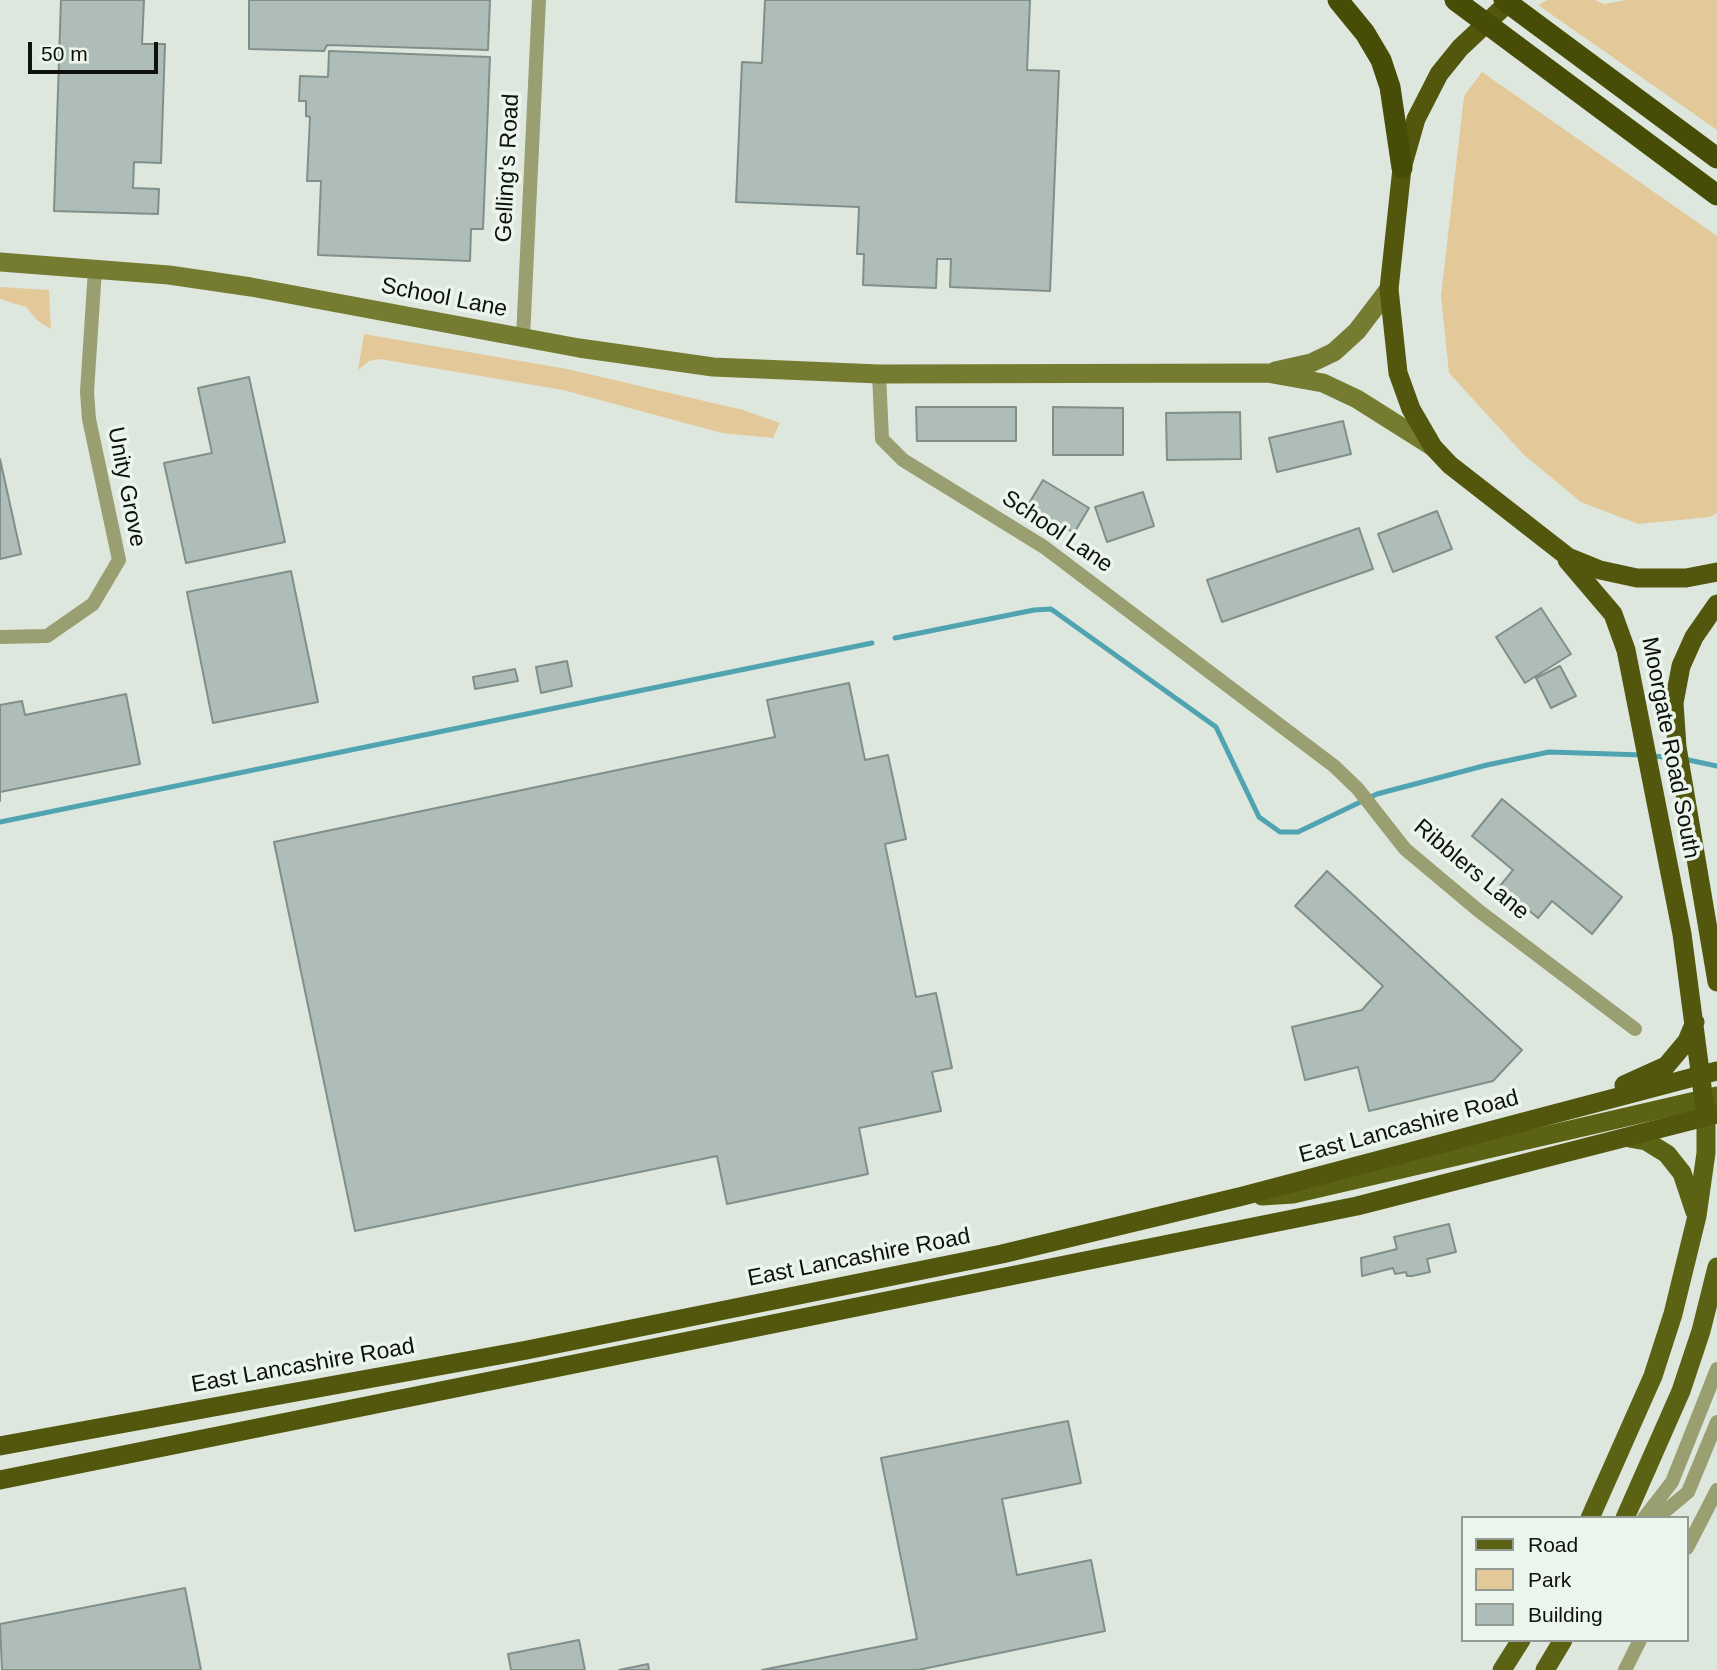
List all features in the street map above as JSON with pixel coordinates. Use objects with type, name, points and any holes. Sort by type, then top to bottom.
[{"type":"highway","points":[[1338,0],[1365,33],[1381,60],[1391,87],[1402,168]]},
{"type":"highway","points":[[1504,0],[1517,7],[1717,158]]},
{"type":"highway","points":[[1462,5],[1717,194]]},
{"type":"highway","points":[[1517,7],[1460,48],[1439,74],[1416,119],[1402,168],[1389,289],[1398,373],[1411,409],[1433,447],[1450,465],[1556,549],[1591,567],[1637,578],[1686,578],[1717,572]]},
{"type":"highway","name":"Moorgate Road South","points":[[1556,549],[1588,582],[1613,614],[1626,650],[1650,767],[1695,1020],[1709,1074],[1712,1103]]},
{"type":"highway","name":"Moorgate Road South","points":[[1717,604],[1694,637],[1681,666],[1674,703],[1677,747],[1717,982]]},
{"type":"highway","points":[[1444,1143],[1482,1124],[1648,1076],[1666,1066],[1680,1052],[1695,1020]]},
{"type":"highway","name":"East Lancashire Road","points":[[0,1446],[527,1350],[1002,1254],[1243,1196],[1709,1074]]},
{"type":"highway","points":[[0,1480],[1357,1206],[1629,1138],[1712,1103]]},
{"type":"main road","name":"School Lane","points":[[0,262],[95,269],[251,287],[523,338],[713,367],[879,374],[1267,373],[1323,383],[1357,399],[1433,447]]},
{"type":"main road","name":"School Lane","points":[[1267,373],[1311,363],[1334,352],[1357,331],[1389,289]]},
{"type":"main road","points":[[1243,1196],[1293,1194],[1712,1103],[1697,1216],[1685,1274],[1653,1376],[1591,1516]]},
{"type":"main road","points":[[1629,1138],[1646,1142],[1667,1154],[1682,1173],[1697,1216]]},
{"type":"main road","points":[[1626,1516],[1681,1391],[1702,1331],[1717,1267]]},
{"type":"main road","points":[[1502,1670],[1520,1642]]},
{"type":"main road","points":[[1545,1670],[1562,1642]]},
{"type":"street","name":"Gelling's Road","points":[[523,338],[539,0]]},
{"type":"street","name":"Unity Grove","points":[[0,637],[47,636],[93,604],[119,560],[89,419],[87,392],[95,269]]},
{"type":"street","name":"School Lane","points":[[879,374],[882,439],[903,460],[1044,547],[1256,708]]},
{"type":"street","name":"Ribblers Lane","points":[[1256,708],[1334,766],[1358,789],[1405,849],[1479,911],[1635,1029]]},
{"type":"street","points":[[1646,1516],[1672,1482],[1717,1369]]},
{"type":"street","points":[[1659,1516],[1688,1492],[1717,1422]]},
{"type":"street","points":[[1689,1544],[1717,1490]]},
{"type":"street","points":[[1625,1670],[1639,1642]]},
{"type":"green space","points":[[1547,0],[1595,0],[1604,4],[1626,0],[1717,0],[1717,130],[1538,5]]},
{"type":"green space","points":[[1482,72],[1717,236],[1717,513],[1710,517],[1638,524],[1581,502],[1524,455],[1449,373],[1441,296],[1464,96]]},
{"type":"green space","points":[[0,287],[49,290],[51,329],[38,321],[26,307],[0,299]]},
{"type":"green space","points":[[364,334],[567,369],[743,410],[780,423],[773,438],[722,433],[563,390],[380,359],[369,361],[358,370]]},
{"type":"building","points":[[61,0],[144,0],[142,44],[165,44],[161,163],[134,162],[133,188],[159,189],[158,214],[54,211]]},
{"type":"building","points":[[249,0],[490,0],[488,50],[327,45],[324,51],[249,49]]},
{"type":"building","points":[[765,0],[1030,0],[1027,70],[1059,71],[1050,291],[950,287],[951,259],[937,259],[936,288],[863,285],[864,254],[857,254],[859,207],[736,202],[742,62],[762,63]]},
{"type":"building","points":[[329,51],[490,57],[483,229],[471,229],[470,261],[318,255],[321,181],[307,181],[310,117],[306,116],[306,101],[299,101],[300,76],[328,77]]},
{"type":"building","points":[[249,377],[285,542],[186,563],[164,463],[212,453],[198,388]]},
{"type":"building","points":[[916,407],[1016,407],[1016,441],[917,441]]},
{"type":"building","points":[[1053,407],[1123,408],[1123,455],[1053,455]]},
{"type":"building","points":[[1240,412],[1241,459],[1167,460],[1166,413]]},
{"type":"building","points":[[1343,421],[1351,454],[1277,472],[1269,438]]},
{"type":"building","points":[[0,459],[21,554],[0,559]]},
{"type":"building","points":[[1043,480],[1089,508],[1074,533],[1028,505]]},
{"type":"building","points":[[1143,492],[1154,526],[1107,542],[1095,507]]},
{"type":"building","points":[[1437,511],[1452,549],[1393,572],[1378,534]]},
{"type":"building","points":[[1359,528],[1373,569],[1222,622],[1207,580]]},
{"type":"building","points":[[291,571],[318,702],[213,723],[187,592]]},
{"type":"building","points":[[1541,608],[1571,654],[1525,683],[1496,637]]},
{"type":"building","points":[[567,661],[572,686],[541,693],[536,667]]},
{"type":"building","points":[[1560,666],[1576,696],[1551,708],[1536,678]]},
{"type":"building","points":[[515,669],[518,681],[475,689],[473,677]]},
{"type":"building","points":[[849,683],[865,760],[888,755],[906,839],[885,844],[916,997],[936,993],[952,1068],[932,1072],[941,1111],[859,1128],[868,1174],[727,1204],[717,1156],[355,1231],[274,842],[775,737],[767,700]]},
{"type":"building","points":[[126,694],[140,764],[0,792],[0,705],[22,701],[25,715]]},
{"type":"building","points":[[1502,799],[1622,897],[1592,934],[1552,901],[1538,918],[1500,886],[1513,870],[1472,836]]},
{"type":"building","points":[[1327,871],[1522,1050],[1493,1081],[1369,1111],[1358,1067],[1305,1080],[1292,1027],[1362,1010],[1383,986],[1295,906]]},
{"type":"building","points":[[1449,1224],[1456,1252],[1427,1259],[1430,1272],[1407,1276],[1406,1272],[1395,1274],[1393,1268],[1362,1276],[1361,1258],[1397,1249],[1394,1237]]},
{"type":"building","points":[[1068,1421],[1081,1483],[1002,1499],[1017,1575],[1091,1560],[1105,1631],[918,1670],[762,1670],[917,1639],[881,1458]]},
{"type":"building","points":[[185,1588],[201,1670],[2,1670],[0,1624]]},
{"type":"building","points":[[579,1640],[585,1670],[511,1670],[508,1654]]},
{"type":"building","points":[[648,1664],[649,1670],[619,1670]]},
{"type":"waterway","points":[[895,638],[1034,610],[1051,609],[1216,727],[1259,817],[1280,832],[1298,832],[1377,794],[1487,765],[1549,752],[1643,755]]},
{"type":"waterway","points":[[0,822],[872,643]]},
{"type":"waterway","points":[[1653,756],[1674,758]]},
{"type":"waterway","points":[[1684,759],[1717,766]]}]
